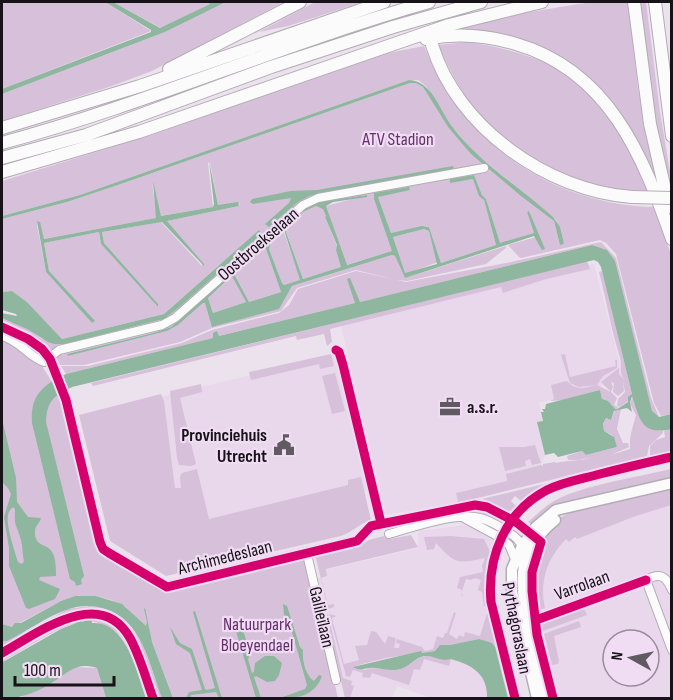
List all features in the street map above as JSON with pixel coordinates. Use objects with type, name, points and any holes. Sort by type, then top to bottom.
[{"type":"highway","points":[[140,86],[300,2]]},
{"type":"highway","points":[[2,128],[140,86],[384,2]]},
{"type":"highway","points":[[2,143],[135,101],[321,36],[429,2]]},
{"type":"highway","points":[[2,158],[86,135],[282,64],[393,27],[481,2]]},
{"type":"highway","points":[[2,172],[139,132],[449,25],[542,2]]},
{"type":"highway","points":[[634,2],[650,124],[672,217]]},
{"type":"highway","points":[[655,2],[672,136]]},
{"type":"highway","points":[[386,46],[437,37],[483,37],[524,46],[570,70],[595,91],[628,134],[654,186],[672,239]]},
{"type":"highway","points":[[432,45],[446,76],[478,121],[508,149],[535,167],[566,182],[607,194],[672,198]]},
{"type":"main road","points":[[520,561],[522,546],[536,527],[556,510],[672,483]]},
{"type":"main road","points":[[520,561],[548,526],[577,504]]},
{"type":"main road","name":"Pythagoraslaan","points":[[520,561],[511,582],[513,604],[524,623],[547,699]]},
{"type":"main road","name":"Pythagoraslaan","points":[[524,623],[537,699]]},
{"type":"street","name":"Oostbroekselaan","points":[[50,359],[59,350],[167,323],[303,205],[318,198],[484,168]]},
{"type":"street","points":[[2,336],[22,346],[41,361],[50,359]]},
{"type":"street","name":"Archimedeslaan","points":[[50,359],[63,392],[100,542],[103,549],[109,553],[167,587],[357,542]]},
{"type":"street","points":[[389,534],[464,517],[482,518],[514,536],[522,546]]},
{"type":"street","points":[[464,517],[501,538],[520,561]]},
{"type":"street","name":"Galileïlaan","points":[[307,554],[336,680]]},
{"type":"street","points":[[672,590],[663,576],[658,575],[646,580],[672,650]]},
{"type":"street","name":"Varrolaan","points":[[524,623],[646,580]]},
{"type":"shaded area","points":[[105,2],[113,2],[160,28],[210,4],[206,2],[226,2],[165,32],[2,94],[2,89],[151,32]]},
{"type":"shaded area","points":[[409,80],[424,85],[462,139],[500,174],[553,217],[560,227],[564,244],[560,245],[554,221],[471,154],[448,127],[423,87],[416,83],[410,83],[67,202],[2,219],[2,216],[80,195]]},
{"type":"shaded area","points":[[209,161],[218,205],[238,202],[239,206],[167,221],[204,266],[162,222],[102,232],[104,243],[158,304],[158,307],[101,244],[99,232],[44,243],[49,271],[95,321],[92,323],[46,272],[37,221],[40,222],[44,239],[156,218],[153,181],[161,216],[213,207]]},
{"type":"shaded area","points":[[453,166],[454,168],[449,170],[309,196],[298,202],[269,227],[265,224],[289,203],[291,198],[253,204],[250,202],[252,199],[291,191],[317,190]]},
{"type":"shaded area","points":[[474,175],[486,199],[500,243],[534,233],[527,212],[529,211],[545,249],[542,250],[534,236],[405,278],[395,256],[392,255],[292,286],[279,309],[212,327],[205,303],[203,303],[178,325],[167,331],[68,356],[67,354],[171,327],[233,272],[249,302],[281,292],[266,249],[243,266],[241,264],[276,234],[269,249],[282,283],[284,285],[300,280],[284,230],[280,230],[292,218],[295,220],[285,229],[303,279],[341,267],[336,250],[337,245],[323,209],[316,206],[301,213],[300,211],[312,204],[367,195],[367,197],[333,202],[326,206],[347,265],[392,251],[374,193],[409,187],[410,190],[378,197],[391,233],[422,226],[429,227],[441,263],[496,245],[484,200],[479,196],[473,179],[450,183],[450,179]],"holes":[[[424,229],[429,231],[437,264],[405,273],[393,237]],[[232,276],[246,302],[213,313],[208,298]]]},
{"type":"shaded area","points":[[259,230],[262,234],[164,319],[65,344],[54,344],[2,318],[2,313],[17,316],[2,310],[2,292],[12,291],[27,302],[62,339],[164,314]]},
{"type":"shaded area","points":[[592,245],[607,250],[615,261],[652,411],[659,417],[671,414],[672,429],[654,430],[643,424],[632,396],[630,403],[632,412],[627,408],[614,411],[611,420],[606,418],[603,424],[604,431],[614,437],[617,447],[586,455],[582,451],[558,457],[554,453],[545,455],[537,422],[543,421],[541,412],[544,412],[542,409],[545,409],[546,404],[600,390],[602,399],[608,401],[616,410],[628,402],[628,397],[632,394],[601,267],[594,260],[72,387],[60,393],[50,404],[46,422],[84,576],[81,580],[82,584],[76,586],[75,582],[70,579],[32,423],[33,405],[36,398],[51,382],[66,374],[213,338],[213,333],[217,331],[219,336],[355,303],[347,279],[350,278],[360,302]]},
{"type":"shaded area","points":[[594,264],[624,380],[539,403],[543,421],[537,423],[545,455],[541,465],[506,474],[507,481],[456,493],[458,503],[385,515],[341,326]]},
{"type":"shaded area","points":[[338,353],[370,490],[183,533],[157,398]]},
{"type":"shaded area","points":[[2,419],[16,478],[17,502],[28,517],[41,518],[35,529],[35,536],[39,542],[50,549],[55,560],[56,576],[40,577],[39,580],[60,589],[55,599],[29,609],[26,608],[9,566],[9,548],[4,517],[11,494],[2,482]],"holes":[[[13,507],[15,523],[22,545],[24,561],[22,564],[18,562],[8,526],[9,512]]]},
{"type":"shaded area","points":[[671,499],[671,698],[555,698],[533,597],[543,560],[568,527]]},
{"type":"shaded area","points":[[466,525],[493,540],[486,585],[498,650],[512,698],[431,698],[397,686],[392,698],[347,698],[318,578],[327,576],[325,570],[418,548],[418,531]]},
{"type":"shaded area","points":[[75,596],[96,596],[122,604],[146,626],[145,608],[152,642],[173,698],[162,698],[143,646],[128,623],[105,609],[87,606],[69,609],[7,641],[2,641],[2,624],[12,627],[15,623],[21,623]]},
{"type":"shaded area","points":[[283,604],[287,606],[303,650],[308,675],[314,681],[319,675],[322,676],[311,692],[294,698],[280,698],[305,689],[307,685],[292,632],[284,614]]},
{"type":"shaded area","points":[[195,611],[222,698],[219,698],[216,692],[191,695],[190,698],[186,698],[189,692],[202,690],[190,653],[176,644],[170,627],[180,643],[192,649],[205,689],[215,688],[193,612]]},
{"type":"shaded area","points":[[91,618],[92,623],[104,624],[122,639],[129,650],[146,698],[106,698],[97,668],[84,666],[74,668],[49,685],[29,694],[15,698],[2,698],[3,662],[61,629]]},
{"type":"shaded area","points":[[236,623],[241,625],[251,654],[248,659],[252,673],[255,663],[265,656],[274,656],[282,663],[275,681],[267,682],[254,677],[261,698],[256,698],[235,628]]},
{"type":"shaded area","points":[[479,639],[492,643],[495,647],[508,698],[487,698],[487,690],[482,677],[466,664],[451,659],[424,656],[396,670],[353,667],[421,651],[422,653],[435,651],[440,645]]},
{"type":"green space","points":[[2,2],[105,2],[151,31],[2,89]]},
{"type":"green space","points":[[113,2],[206,2],[210,4],[161,28]]},
{"type":"green space","points":[[226,2],[284,2],[152,71],[2,121],[2,94],[165,32]]},
{"type":"green space","points":[[315,2],[363,2],[288,26],[259,32]]},
{"type":"green space","points":[[591,2],[628,2],[638,89],[657,185],[636,142],[560,60],[455,32],[455,29],[524,13]]},
{"type":"green space","points":[[635,2],[646,2],[671,177],[671,206],[660,159]]},
{"type":"green space","points":[[467,42],[500,48],[534,58],[566,74],[580,84],[601,106],[617,129],[649,191],[598,186],[574,179],[528,157],[508,142],[472,106],[438,45]]},
{"type":"green space","name":"ATV Stadion","points":[[424,46],[441,81],[462,112],[487,139],[515,162],[547,181],[581,195],[618,203],[656,207],[671,255],[671,414],[661,416],[654,403],[616,254],[600,240],[519,257],[508,245],[536,237],[544,249],[529,211],[527,212],[534,233],[500,244],[486,199],[474,175],[450,182],[473,179],[484,200],[496,245],[441,263],[429,227],[391,233],[378,197],[385,194],[374,193],[374,199],[393,251],[346,265],[326,206],[367,195],[317,203],[312,204],[301,213],[316,206],[323,208],[342,267],[303,279],[285,228],[283,230],[301,280],[284,285],[282,283],[269,249],[269,244],[277,236],[242,265],[266,249],[281,292],[249,302],[233,272],[171,327],[67,354],[68,356],[167,331],[178,325],[203,303],[216,326],[278,309],[292,286],[392,255],[395,256],[405,278],[506,246],[486,264],[407,281],[356,270],[297,288],[281,311],[212,328],[180,342],[84,365],[60,365],[56,357],[58,354],[166,321],[53,352],[2,325],[2,318],[30,330],[42,339],[64,344],[160,320],[182,305],[226,266],[223,262],[164,314],[62,339],[27,302],[12,291],[2,292],[2,219],[67,202],[410,83],[416,83],[423,87],[448,127],[484,165],[554,221],[560,245],[564,244],[556,220],[474,152],[449,123],[426,86],[418,80],[409,80],[80,195],[2,216],[2,181],[151,135],[383,54]],"holes":[[[210,162],[218,205],[240,204],[167,221],[202,262],[202,266],[161,222],[102,232],[104,243],[158,307],[101,244],[99,232],[44,243],[49,271],[94,321],[92,323],[46,272],[37,225],[39,221],[43,239],[157,218],[152,183],[161,216],[213,207],[208,163]]]},
{"type":"green space","points":[[424,229],[429,231],[438,262],[405,274],[393,237]]},
{"type":"green space","points":[[601,242],[616,258],[651,398],[659,417],[652,411],[607,250],[592,245],[360,302],[348,279],[355,303],[219,336],[217,332],[213,338],[66,374],[61,366],[88,366],[182,343],[212,330],[279,313],[289,305],[298,289],[356,271],[406,282]]},
{"type":"green space","points":[[587,261],[590,269],[546,279],[503,293],[501,287],[330,329],[332,342],[327,346],[324,334],[297,340],[296,336],[93,386],[91,383]]},
{"type":"green space","points":[[602,271],[632,394],[628,401],[620,407],[617,406],[618,399],[625,392],[623,381],[624,391],[618,396],[613,392],[614,383],[611,382],[613,387],[611,392],[601,382],[619,368],[619,374],[624,380],[599,272]]},
{"type":"green space","points":[[233,276],[246,302],[213,313],[208,298]]},
{"type":"green space","name":"Natuurpark Bloeyendael","points":[[2,339],[42,366],[59,393],[98,546],[160,588],[305,557],[338,698],[173,698],[152,642],[126,607],[96,596],[75,596],[12,627],[2,624]]},
{"type":"green space","points":[[331,354],[334,366],[320,369],[319,364],[251,380],[249,372]]},
{"type":"green space","points":[[565,354],[570,377],[616,366],[615,360],[617,360],[617,368],[603,376],[597,385],[617,398],[614,405],[619,408],[617,409],[621,409],[617,429],[623,443],[628,443],[629,447],[611,455],[630,449],[636,415],[630,404],[633,396],[645,424],[655,430],[663,431],[649,446],[647,456],[458,503],[456,493],[507,481],[506,474],[543,466],[543,464],[578,460],[568,460],[567,456],[582,451],[586,455],[617,447],[612,435],[604,431],[603,425],[606,418],[611,420],[615,410],[612,405],[602,399],[600,390],[567,400],[550,401],[554,399],[551,385],[567,381],[570,384],[577,387],[584,388],[596,385],[579,387],[570,383],[561,355]]},
{"type":"green space","points":[[335,373],[345,411],[332,414],[322,376]]},
{"type":"green space","points":[[201,384],[202,392],[180,398],[196,464],[179,465],[170,391]]},
{"type":"green space","points":[[161,394],[164,401],[175,488],[181,488],[182,473],[197,469],[209,519],[348,485],[348,480],[361,477],[371,520],[341,536],[166,576],[110,541],[79,415]]},
{"type":"green space","points":[[671,429],[671,453],[650,456],[650,446],[656,440],[665,437],[664,431]]},
{"type":"green space","points":[[535,445],[541,463],[532,465],[530,459],[525,461],[526,466],[505,471],[499,447]]},
{"type":"green space","points":[[671,469],[671,480],[572,501],[531,527],[529,526],[531,524],[528,522],[541,511],[566,495]]},
{"type":"green space","points":[[548,483],[521,501],[515,496],[511,501],[516,506],[509,512],[482,499]]},
{"type":"green space","points":[[671,488],[671,505],[577,539],[575,537],[569,542],[566,539],[549,562],[543,589],[545,608],[539,610],[536,586],[537,567],[545,547],[544,538],[558,519],[574,510]]},
{"type":"green space","points":[[478,507],[486,508],[503,517],[502,525],[480,514],[466,512],[393,529],[387,524]]},
{"type":"green space","points":[[411,535],[418,547],[326,569],[327,576],[321,578],[328,605],[334,604],[334,607],[328,609],[315,554],[326,555],[384,536],[390,539]]},
{"type":"green space","points":[[451,536],[484,539],[491,554],[487,573],[484,574],[487,575],[488,606],[484,606],[482,592],[478,590],[481,580],[466,579],[462,592],[457,588],[460,577],[483,572],[482,566],[485,558],[457,561],[436,543],[434,549],[427,550],[424,537]]},
{"type":"green space","points":[[501,543],[497,595],[506,639],[502,640],[493,592],[494,568]]},
{"type":"green space","points":[[309,546],[312,550],[168,585],[169,580]]},
{"type":"green space","points":[[90,606],[102,608],[98,612],[82,611],[64,617],[2,651],[2,641],[7,641],[68,609]]},
{"type":"green space","points":[[583,607],[587,615],[543,631],[541,625]]},
{"type":"green space","points":[[107,609],[119,616],[137,635],[162,698],[156,698],[144,662],[133,639],[117,621],[106,615]]},
{"type":"green space","points":[[454,612],[456,613],[449,634],[457,639],[459,635],[464,637],[465,632],[480,636],[487,613],[490,612],[511,698],[508,698],[494,645],[479,639],[450,645],[435,651],[385,658],[355,666],[365,670],[374,668],[393,670],[405,667],[423,656],[451,659],[449,666],[424,659],[420,670],[414,669],[409,685],[372,673],[370,678],[362,677],[363,673],[353,670],[350,677],[346,676],[329,614],[337,616],[332,618],[344,664],[359,660],[355,646],[367,645],[371,631],[376,632],[385,644],[388,636],[396,638],[394,648],[399,648],[400,644],[396,643],[397,639],[422,647],[425,651],[433,649],[437,636],[443,638],[447,633]]},
{"type":"green space","points":[[328,614],[343,678],[352,681],[351,685],[354,686],[350,698],[345,698],[325,616]]},
{"type":"green space","points":[[80,617],[97,618],[110,622],[121,631],[136,655],[151,698],[146,698],[133,659],[122,638],[114,630],[97,623],[85,621],[62,628],[5,660],[2,665],[2,656],[62,623]]},
{"type":"green space","points":[[579,621],[581,627],[554,636],[559,661],[558,664],[552,665],[544,634]]},
{"type":"green space","points":[[71,668],[97,668],[106,698],[19,698],[53,683]]},
{"type":"cycle path","points":[[2,327],[28,339],[42,349],[50,359],[66,400],[103,549],[167,587],[357,541],[371,526],[475,505],[487,507],[516,522],[541,542],[532,572],[532,591],[537,635],[553,698]]},
{"type":"cycle path","points":[[336,350],[339,352],[343,365],[381,523]]},
{"type":"cycle path","points":[[515,698],[491,602],[492,569],[502,537],[510,523],[532,499],[553,487],[672,457]]},
{"type":"cycle path","points":[[536,620],[646,580]]},
{"type":"cycle path","points":[[2,653],[50,625],[68,618],[86,614],[102,615],[117,623],[130,638],[153,698]]},
{"type":"place","name":"a.s.r.","points":[[450,407]]},
{"type":"place","name":"Provinciehuis Utrecht","points":[[284,445]]}]
